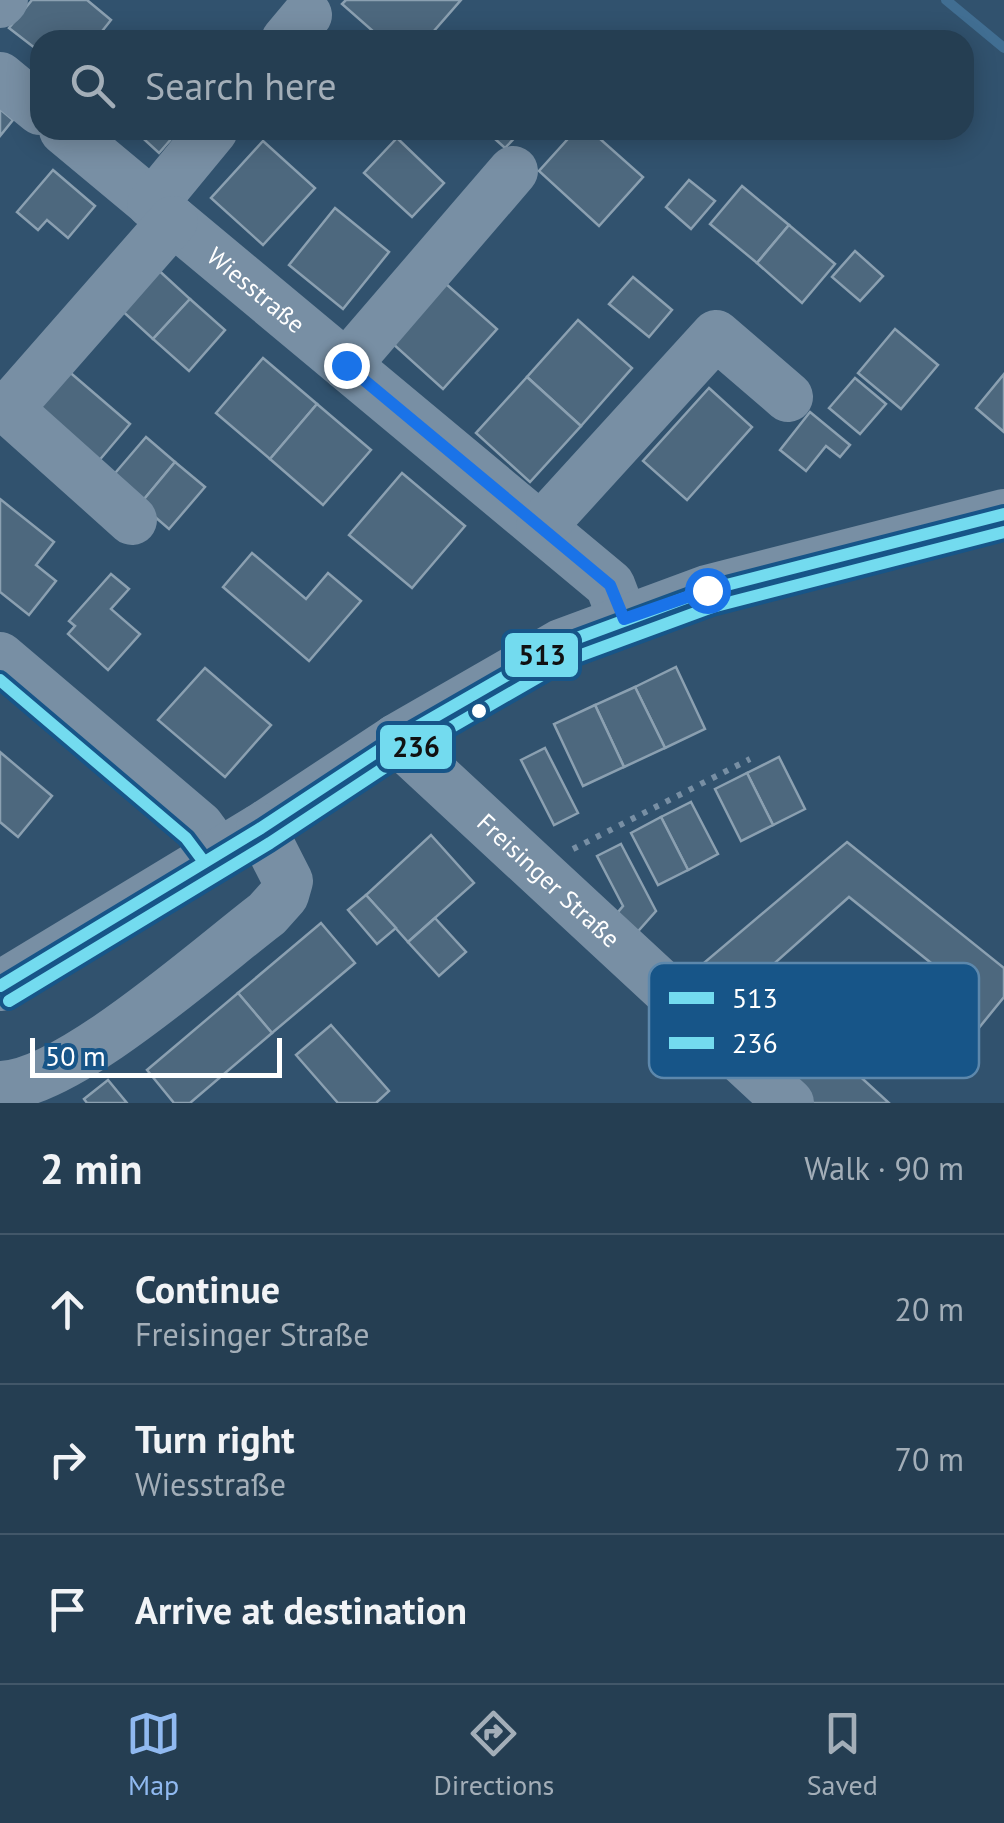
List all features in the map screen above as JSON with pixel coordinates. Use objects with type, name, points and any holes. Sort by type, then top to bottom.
[{"type":"street","points":[[0,77],[30,102]]},
{"type":"street","name":"Wiesstraße","points":[[76,140],[610,585],[624,619]]},
{"type":"street","points":[[132,520],[8,410],[163,213],[207,140]]},
{"type":"street","points":[[346,365],[513,171]]},
{"type":"street","points":[[540,527],[716,335],[788,397]]},
{"type":"street","points":[[0,986],[261,828],[396,739],[560,644],[624,619],[799,564],[1004,514]]},
{"type":"street","points":[[0,658],[198,826],[218,852]]},
{"type":"street","name":"Freisinger Straße","points":[[396,739],[649,972]]},
{"type":"street","points":[[0,1086],[48,1074],[89,1049],[267,914],[284,895],[288,881],[261,828]]},
{"type":"street","name":"Freisinger Straße","points":[[762,1078],[789,1103]]},
{"type":"path","points":[[518,850],[546,840],[576,850],[750,759]]},
{"type":"building","points":[[32,0],[87,0],[111,20],[103,30],[30,30],[30,44],[9,28]]},
{"type":"building","points":[[346,0],[461,0],[435,30],[372,30],[342,4]]},
{"type":"building","points":[[0,109],[13,120],[0,136]]},
{"type":"building","points":[[145,140],[170,140],[159,153]]},
{"type":"building","points":[[399,140],[444,183],[412,217],[364,173]]},
{"type":"building","points":[[496,140],[513,140],[505,148]]},
{"type":"building","points":[[567,140],[601,140],[643,177],[599,226],[539,171]]},
{"type":"building","points":[[263,141],[315,188],[263,245],[211,198]]},
{"type":"building","points":[[53,170],[95,206],[68,238],[47,220],[38,230],[17,212]]},
{"type":"building","points":[[689,180],[715,201],[691,229],[666,207]]},
{"type":"building","points":[[742,186],[789,225],[757,263],[710,224]]},
{"type":"building","points":[[335,208],[389,252],[343,309],[289,265]]},
{"type":"building","points":[[789,225],[835,264],[802,303],[757,263]]},
{"type":"building","points":[[855,251],[883,276],[860,301],[832,277]]},
{"type":"building","points":[[154,266],[190,299],[153,339],[118,307]]},
{"type":"building","points":[[633,277],[672,310],[649,337],[609,304]]},
{"type":"building","points":[[445,283],[497,329],[443,389],[392,343]]},
{"type":"building","points":[[190,299],[225,330],[189,371],[153,339]]},
{"type":"building","points":[[578,320],[632,368],[581,426],[527,377]]},
{"type":"building","points":[[895,329],[938,365],[901,409],[858,373]]},
{"type":"building","points":[[263,358],[317,404],[270,459],[216,413]]},
{"type":"building","points":[[66,369],[130,424],[97,463],[33,408]]},
{"type":"building","points":[[1004,374],[1004,432],[976,408]]},
{"type":"building","points":[[527,377],[581,426],[530,482],[476,433]]},
{"type":"building","points":[[855,378],[886,404],[860,434],[829,408]]},
{"type":"building","points":[[709,388],[752,427],[687,500],[643,461]]},
{"type":"building","points":[[317,404],[371,450],[323,505],[270,459]]},
{"type":"building","points":[[810,412],[850,445],[840,457],[826,446],[806,471],[780,450]]},
{"type":"building","points":[[146,437],[175,462],[140,504],[110,479]]},
{"type":"building","points":[[175,462],[205,487],[169,529],[140,504]]},
{"type":"building","points":[[402,473],[465,526],[412,588],[349,535]]},
{"type":"building","points":[[0,499],[54,542],[36,565],[56,581],[29,615],[0,592]]},
{"type":"building","points":[[252,553],[306,599],[328,573],[361,601],[309,661],[223,587]]},
{"type":"building","points":[[111,574],[129,589],[111,609],[140,634],[108,670],[68,634],[75,626],[69,621]]},
{"type":"building","points":[[676,667],[705,729],[665,748],[635,687]]},
{"type":"building","points":[[205,668],[271,725],[225,777],[158,720]]},
{"type":"building","points":[[635,687],[665,748],[624,767],[595,705]]},
{"type":"building","points":[[595,705],[624,767],[583,786],[554,724]]},
{"type":"building","points":[[545,748],[578,813],[554,825],[521,760]]},
{"type":"building","points":[[0,752],[52,796],[18,837],[0,822]]},
{"type":"building","points":[[779,757],[805,809],[773,825],[747,773]]},
{"type":"building","points":[[747,773],[773,825],[741,841],[715,789]]},
{"type":"building","points":[[691,802],[718,854],[688,870],[661,817]]},
{"type":"building","points":[[661,817],[688,870],[658,885],[631,833]]},
{"type":"building","points":[[431,835],[474,883],[408,942],[366,895]]},
{"type":"building","points":[[847,842],[1004,968],[1004,997],[979,1028],[979,963],[931,963],[849,897],[775,963],[705,962]]},
{"type":"building","points":[[621,844],[656,911],[633,937],[613,918],[623,906],[597,856]]},
{"type":"building","points":[[366,895],[396,928],[377,944],[348,910]]},
{"type":"building","points":[[435,918],[466,952],[439,976],[408,942]]},
{"type":"building","points":[[321,923],[355,963],[272,1033],[238,993]]},
{"type":"building","points":[[238,993],[272,1033],[190,1103],[174,1103],[147,1070]]},
{"type":"building","points":[[331,1025],[389,1091],[376,1103],[338,1103],[296,1055]]},
{"type":"building","points":[[862,1078],[889,1103],[802,1103],[776,1079]]},
{"type":"building","points":[[108,1080],[127,1103],[87,1103],[84,1099]]},
{"type":"waterway","points":[[946,0],[1004,48]]},
{"type":"transit line","name":"513","points":[[0,986],[261,828],[396,739],[561,644],[707,590],[1004,514]]},
{"type":"transit line","name":"236","points":[[9,1001],[270,843],[405,754],[568,660],[712,607],[1004,532]]},
{"type":"transit line","name":"236","points":[[0,680],[186,838],[204,862]]},
{"type":"route","points":[[346,365],[610,585],[624,619],[707,590]]}]
